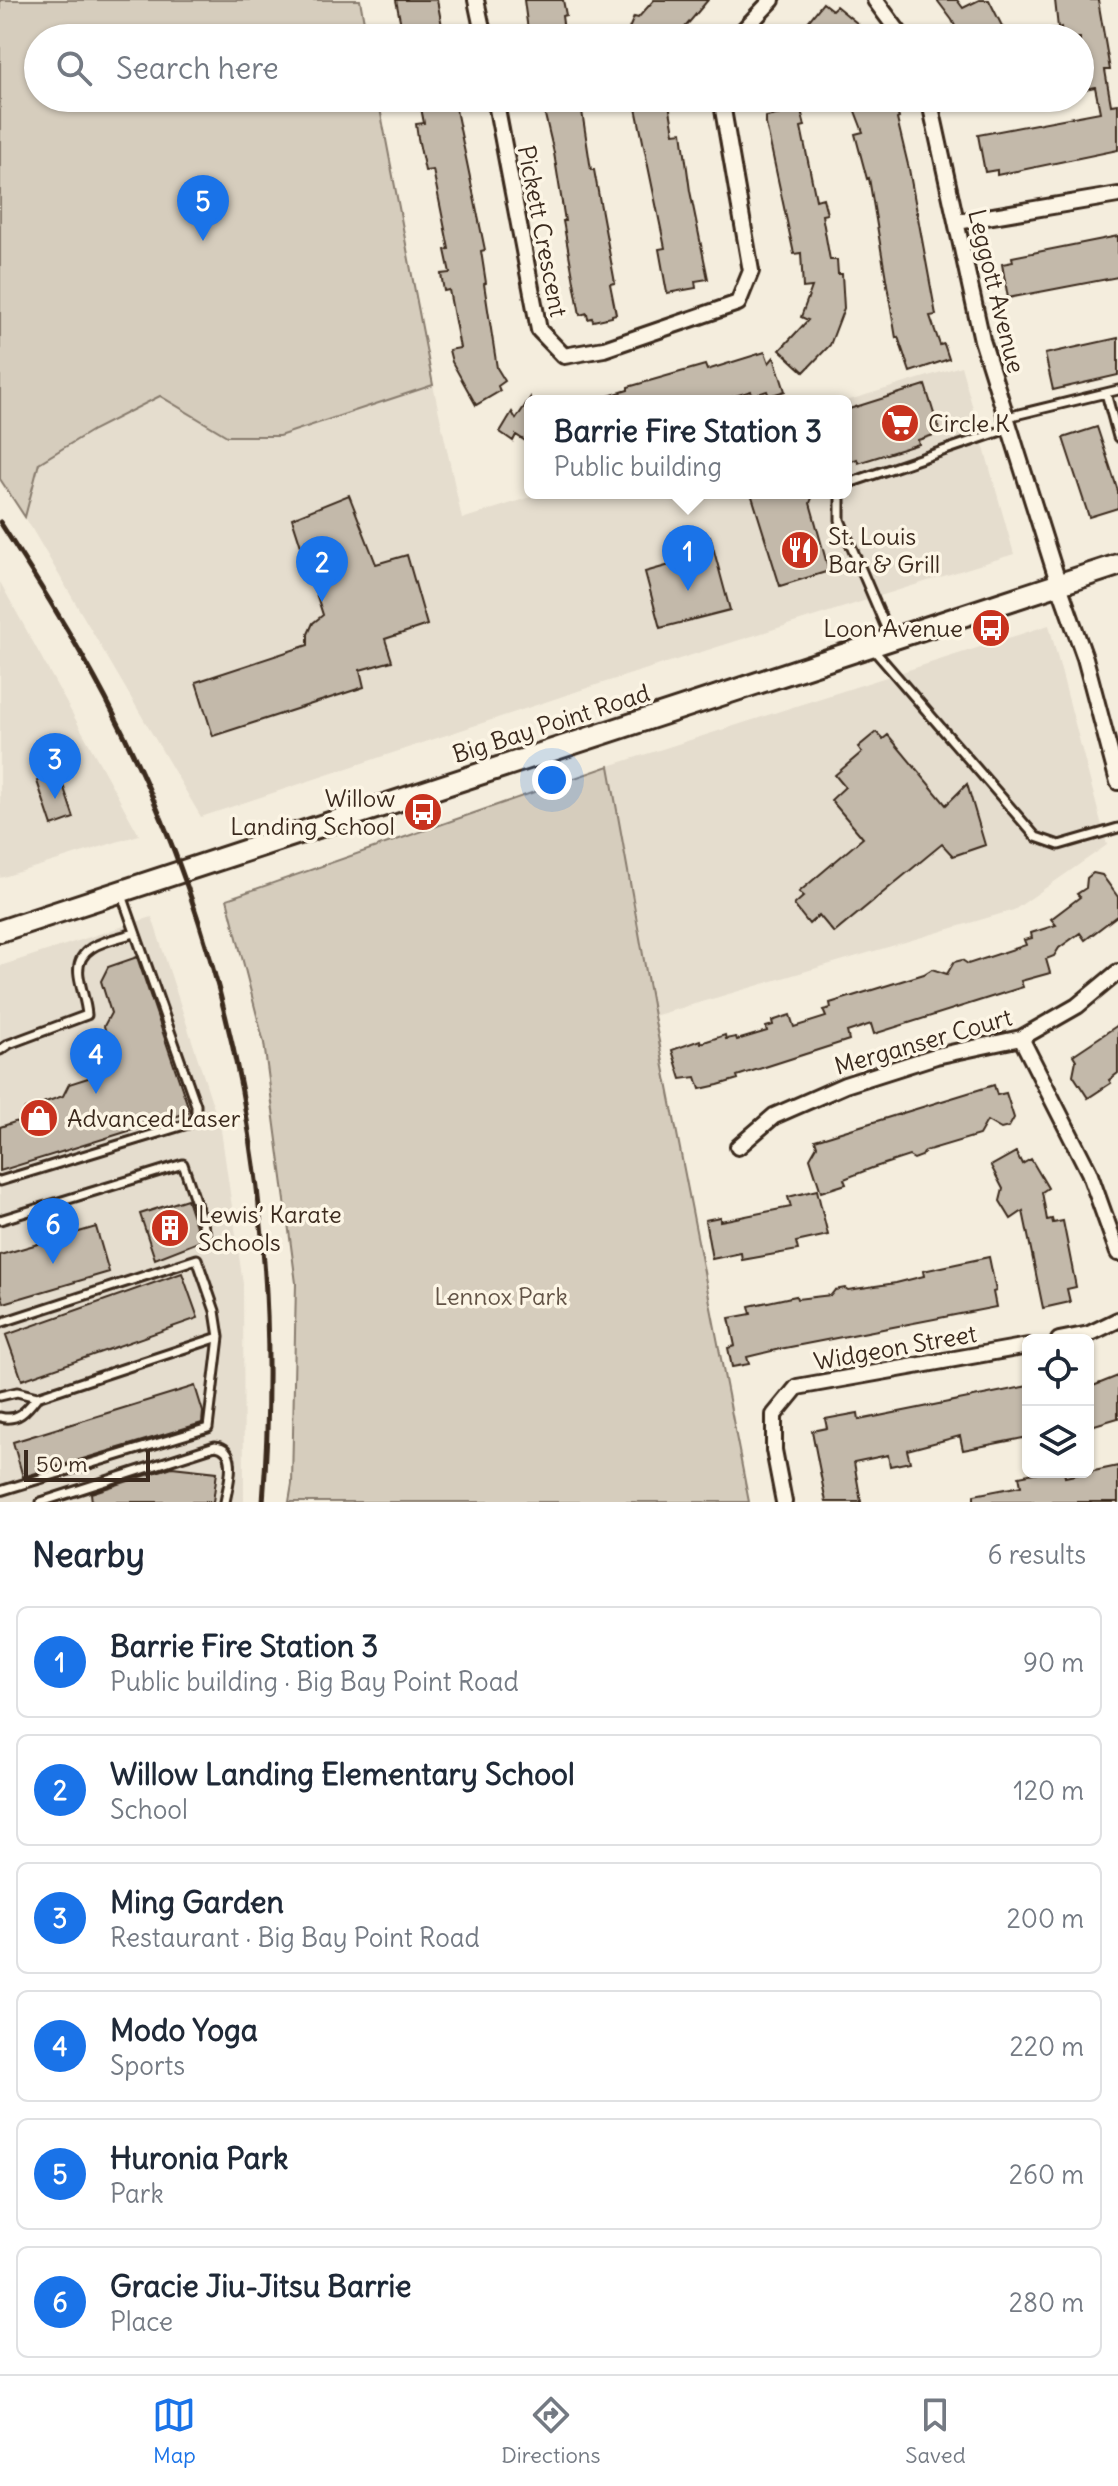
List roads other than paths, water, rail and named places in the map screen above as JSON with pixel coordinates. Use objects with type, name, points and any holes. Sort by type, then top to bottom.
[{"type":"street","points":[[476,0],[481,24]]},
{"type":"street","points":[[749,24],[772,0]]},
{"type":"street","points":[[875,0],[893,24]]},
{"type":"street","name":"Pickett Crescent","points":[[498,112],[539,330],[564,356],[604,349],[738,303],[751,271],[723,112]]},
{"type":"street","name":"Leggott Avenue","points":[[932,112],[982,340],[1059,585]]},
{"type":"street","points":[[957,222],[1118,195]]},
{"type":"street","name":"Big Bay Point Road","points":[[0,931],[1118,565]]},
{"type":"street","points":[[1059,585],[1085,658],[1118,782]]},
{"type":"street","name":"Merganser Court","points":[[738,1147],[774,1116],[845,1085],[936,1056],[1021,1038],[1077,1006],[1118,972]]},
{"type":"street","points":[[1021,1038],[1089,1172],[1118,1253]]},
{"type":"street","points":[[1089,1334],[1118,1320]]},
{"type":"street","name":"Widgeon Street","points":[[784,1502],[774,1450],[774,1415],[797,1387],[1022,1347]]},
{"type":"lane","points":[[852,482],[1008,423],[1118,390]]},
{"type":"lane","points":[[1106,393],[1118,437]]},
{"type":"lane","points":[[840,499],[840,520],[891,639]]},
{"type":"lane","points":[[871,646],[1036,837],[1059,845],[1118,828]]},
{"type":"lane","points":[[0,1181],[191,1123],[196,1118],[196,1105],[121,891]]},
{"type":"lane","points":[[0,1050],[87,1015],[78,973],[83,956],[93,946],[135,933]]},
{"type":"lane","points":[[0,1220],[183,1164],[208,1239]]},
{"type":"lane","points":[[0,1323],[197,1259],[215,1311],[219,1337],[208,1428],[0,1491]]},
{"type":"lane","points":[[0,1417],[7,1419],[23,1414],[37,1397],[219,1337]]},
{"type":"lane","points":[[0,1396],[17,1392],[37,1397]]},
{"type":"lane","points":[[41,1502],[215,1446],[222,1446],[228,1452],[230,1465],[225,1502]]},
{"type":"lane","points":[[77,1491],[80,1502]]},
{"type":"railway","points":[[0,522],[94,676],[151,794],[188,890],[219,989],[242,1089],[257,1190],[266,1293],[268,1397],[263,1502]]},
{"type":"place","name":"Huronia Park","points":[[203,241]]},
{"type":"place","name":"Circle K","points":[[900,423]]},
{"type":"place","name":"St. Louis Bar & Grill","points":[[800,550]]},
{"type":"place","name":"Barrie Fire Station 3","points":[[688,591]]},
{"type":"place","name":"Willow Landing Elementary School","points":[[322,602]]},
{"type":"place","name":"Loon Avenue","points":[[991,628]]},
{"type":"place","name":"Ming Garden","points":[[55,799]]},
{"type":"place","name":"Willow Landing School","points":[[423,812]]},
{"type":"place","name":"Modo Yoga","points":[[96,1094]]},
{"type":"place","name":"Advanced Laser","points":[[39,1118]]},
{"type":"place","name":"Lewis’ Karate Schools","points":[[170,1228]]},
{"type":"place","name":"Gracie Jiu-Jitsu Barrie","points":[[53,1264]]},
{"type":"park label","name":"Lennox Park","points":[[501,1296]]}]
